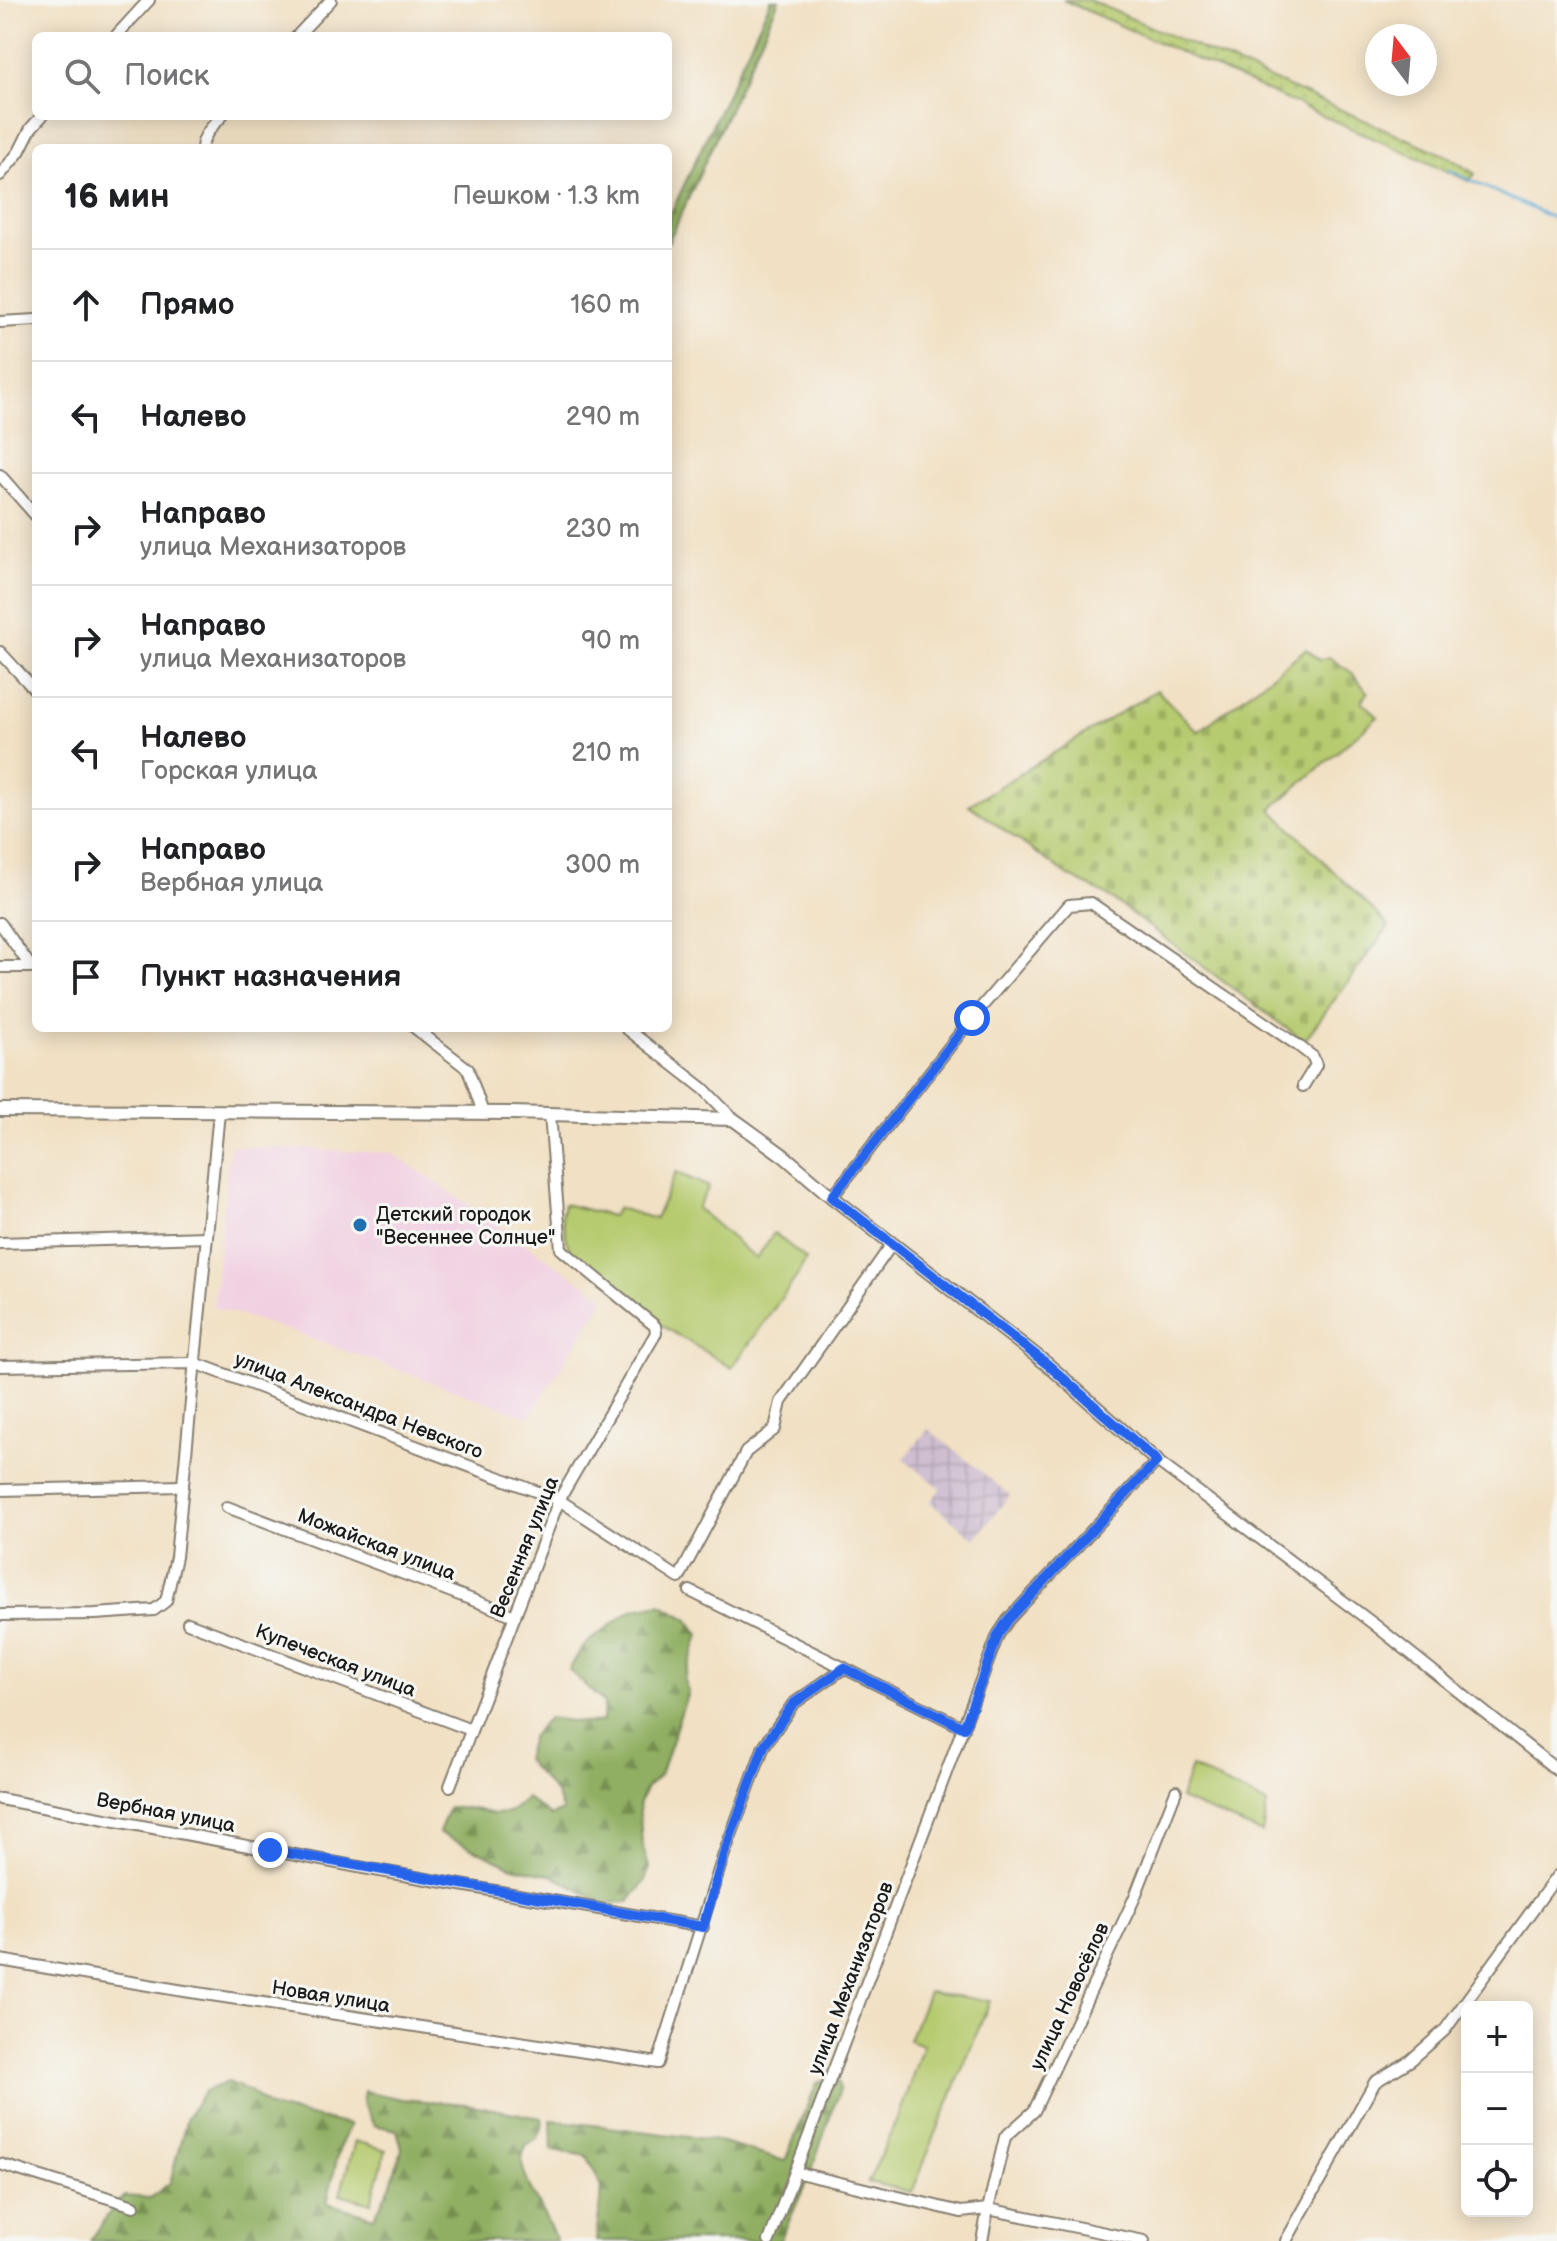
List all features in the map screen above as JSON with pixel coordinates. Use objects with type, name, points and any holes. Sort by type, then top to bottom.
[{"type":"street","points":[[120,32],[149,0]]},
{"type":"street","points":[[301,32],[331,0]]},
{"type":"street","points":[[0,175],[19,152],[38,120]]},
{"type":"street","points":[[202,144],[218,120]]},
{"type":"street","points":[[0,322],[32,320]]},
{"type":"street","points":[[0,475],[32,511]]},
{"type":"street","points":[[0,652],[32,687]]},
{"type":"street","points":[[832,1197],[972,1018],[1069,905],[1091,903],[1313,1057],[1316,1065],[1303,1086]]},
{"type":"street","points":[[0,923],[32,966]]},
{"type":"street","points":[[0,967],[32,967]]},
{"type":"street","points":[[420,1032],[468,1069],[483,1113]]},
{"type":"street","points":[[631,1032],[704,1089],[733,1119],[1047,1364],[1157,1461],[1375,1625],[1557,1770]]},
{"type":"street","points":[[0,1110],[483,1113],[733,1119]]},
{"type":"street","points":[[0,1615],[154,1610],[166,1601],[176,1557],[219,1112]]},
{"type":"street","name":"Весенняя улица","points":[[450,1786],[559,1500],[656,1333],[655,1326],[561,1249],[550,1114]]},
{"type":"street","points":[[0,1243],[207,1237]]},
{"type":"street","name":"улица Александра Невского","points":[[0,1366],[195,1363],[559,1500],[679,1578],[746,1452],[775,1429],[781,1402],[892,1244]]},
{"type":"street","name":"улица Механизаторов","points":[[769,2241],[998,1635],[1008,1620],[1157,1461]]},
{"type":"street","points":[[0,1490],[183,1486]]},
{"type":"street","name":"Можайская улица","points":[[227,1507],[515,1616]]},
{"type":"street","points":[[690,1591],[964,1728]]},
{"type":"street","name":"Купеческая улица","points":[[188,1623],[471,1730]]},
{"type":"street","points":[[703,1927],[724,1854],[764,1746],[793,1704],[844,1668]]},
{"type":"street","name":"улица Новосёлов","points":[[982,2241],[1005,2137],[1034,2111],[1134,1899],[1176,1791]]},
{"type":"street","name":"Вербная улица","points":[[0,1799],[369,1869],[703,1927]]},
{"type":"street","points":[[1286,2241],[1375,2082],[1411,2060],[1445,2030],[1557,1876]]},
{"type":"street","name":"Новая улица","points":[[0,1960],[658,2063],[703,1927]]},
{"type":"street","points":[[0,2164],[134,2206]]},
{"type":"street","points":[[795,2172],[961,2212],[988,2209],[1144,2241]]},
{"type":"shaded area","name":"Детский городок \"Весеннее Солнце\"","points":[[230,1146],[392,1153],[605,1298],[529,1417],[282,1328],[213,1307]]},
{"type":"shaded area","points":[[928,1429],[1010,1495],[975,1539],[930,1502],[941,1488],[904,1459]]},
{"type":"green space","points":[[771,0],[779,0],[672,234],[672,210]]},
{"type":"green space","points":[[1063,0],[1089,0],[1447,156],[1475,174],[1469,181]]},
{"type":"green space","points":[[1306,649],[1320,660],[1329,657],[1352,673],[1368,693],[1362,701],[1378,717],[1271,809],[1389,926],[1304,1041],[1105,894],[1070,877],[969,805],[1157,690],[1198,732]]},
{"type":"green space","points":[[676,1172],[709,1187],[697,1208],[756,1259],[774,1233],[806,1259],[732,1368],[661,1325],[569,1250],[561,1216],[564,1204],[612,1216],[618,1208],[655,1219]]},
{"type":"green space","points":[[660,1604],[688,1619],[699,1635],[684,1680],[688,1692],[660,1775],[647,1787],[639,1802],[642,1844],[649,1867],[645,1881],[629,1902],[603,1903],[552,1875],[513,1867],[439,1833],[449,1807],[493,1814],[509,1813],[527,1798],[551,1816],[563,1811],[555,1792],[525,1759],[531,1737],[548,1718],[587,1723],[603,1721],[604,1703],[569,1670],[583,1646],[631,1610]]},
{"type":"green space","points":[[1191,1767],[1267,1804],[1262,1833],[1180,1799]]},
{"type":"green space","points":[[928,1992],[990,2001],[912,2192],[868,2182],[899,2115],[923,2045],[909,2040]]},
{"type":"green space","points":[[838,2081],[840,2089],[810,2174],[780,2241],[596,2241],[602,2188],[587,2156],[552,2150],[551,2120],[712,2140],[785,2161],[817,2083]]},
{"type":"green space","points":[[228,2082],[248,2090],[269,2107],[350,2125],[340,2146],[327,2203],[374,2217],[390,2186],[402,2149],[397,2130],[374,2125],[362,2103],[364,2091],[402,2099],[466,2104],[542,2118],[540,2135],[526,2146],[522,2159],[530,2188],[556,2241],[90,2241],[125,2196],[150,2198],[170,2183],[187,2117],[205,2091]]},
{"type":"green space","points":[[355,2141],[386,2150],[371,2203],[340,2194]]},
{"type":"waterway","points":[[1448,170],[1557,220]]},
{"type":"place","name":"Детский городок \"Весеннее Солнце\"","points":[[360,1225]]},
{"type":"route","points":[[270,1850],[703,1927],[724,1854],[764,1746],[793,1704],[808,1692],[844,1668],[964,1728],[998,1635],[1008,1620],[1157,1461],[1047,1364],[832,1197],[972,1018]]}]
